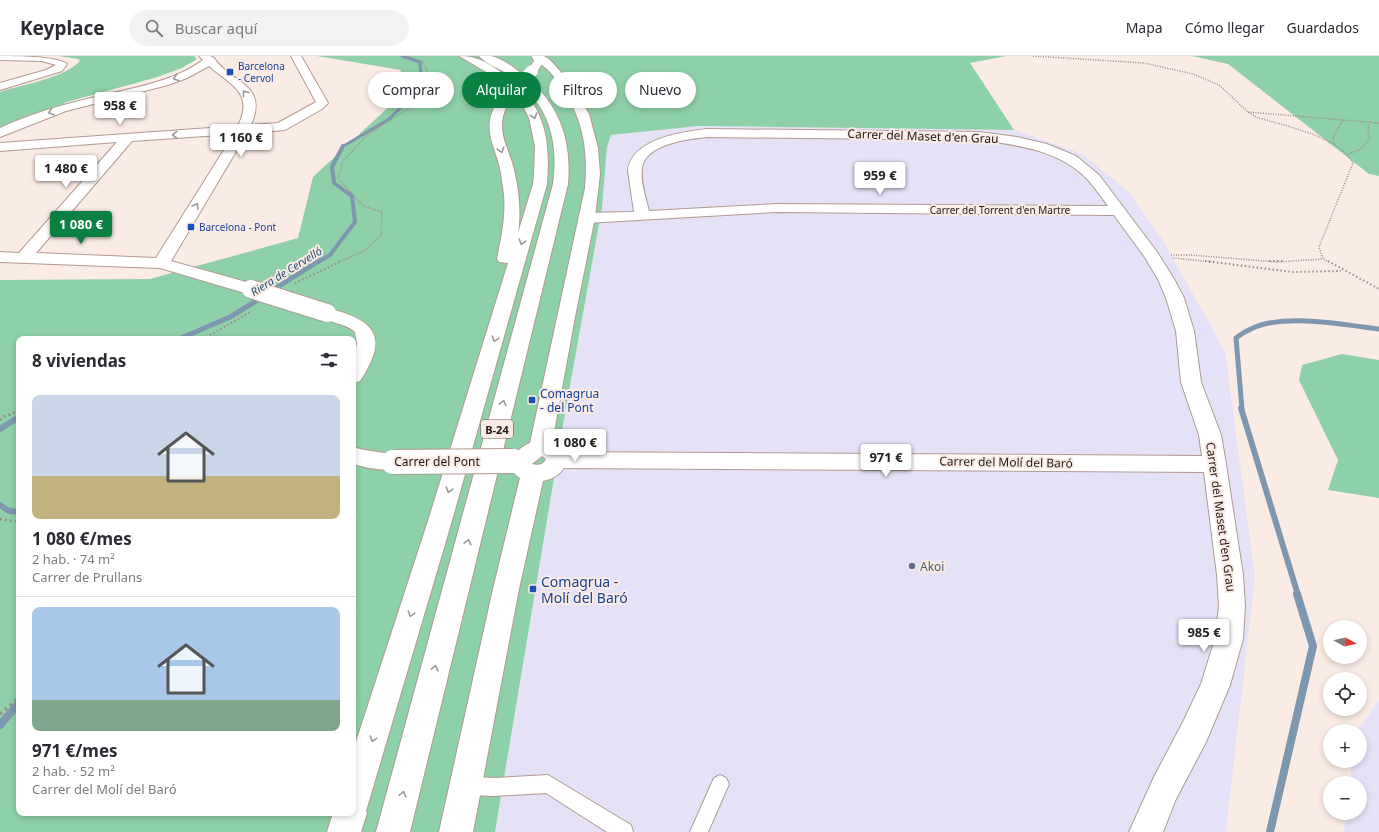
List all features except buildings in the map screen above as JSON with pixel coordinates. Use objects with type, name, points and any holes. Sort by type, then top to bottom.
[{"type":"main road","points":[[0,147],[242,131],[280,127],[321,105],[322,103],[296,56]]},
{"type":"main road","name":"B-24","points":[[356,792],[506,302],[540,184],[543,161],[541,144],[531,109],[522,97],[493,72],[464,56]]},
{"type":"main road","name":"B-24","points":[[393,832],[533,288],[559,193],[563,166],[558,130],[549,108],[542,98],[532,87],[520,78],[500,64],[484,56]]},
{"type":"main road","points":[[0,57],[47,59],[57,61],[62,64],[58,69],[50,72],[0,87]]},
{"type":"main road","points":[[0,133],[54,111],[176,78],[201,67],[207,58],[246,92],[250,99],[250,112],[242,131],[161,263]]},
{"type":"main road","points":[[456,832],[533,461],[591,194],[593,161],[590,132],[581,108],[572,91],[543,58],[504,100],[497,112],[495,130],[508,173],[511,197],[510,227],[504,267],[506,302]]},
{"type":"main road","name":"Carrer del Maset d'en Grau","points":[[642,216],[635,169],[638,159],[649,149],[668,140],[692,134],[720,132],[979,136],[1016,141],[1059,153],[1081,166],[1094,178],[1119,211],[1166,279],[1180,312],[1185,331],[1191,382],[1210,435],[1230,575],[1232,606],[1229,639],[1215,685],[1195,731],[1165,788],[1146,832]]},
{"type":"main road","points":[[23,258],[128,138]]},
{"type":"main road","name":"Carrer del Torrent d'en Martre","points":[[642,216],[777,208],[1119,211]]},
{"type":"main road","points":[[586,218],[642,216]]},
{"type":"main road","points":[[0,257],[161,263],[327,313],[355,324],[360,327],[365,334],[365,351],[356,370]]},
{"type":"main road","name":"Carrer del Pont","points":[[356,456],[393,462],[533,461]]},
{"type":"main road","name":"Carrer del Molí del Baró","points":[[533,461],[1215,464]]},
{"type":"main road","points":[[344,832],[349,816]]},
{"type":"lane","points":[[465,786],[548,784],[624,832]]},
{"type":"lane","points":[[699,832],[720,784]]},
{"type":"path","points":[[295,283],[364,251],[380,236],[382,212],[363,206],[338,178],[343,161],[367,135],[410,107],[428,90],[426,81],[428,72],[423,62],[407,56]]},
{"type":"path","points":[[1033,56],[1144,63],[1203,77],[1219,85],[1248,112],[1256,117],[1326,139],[1349,154],[1352,163],[1351,169],[1319,247],[1323,259]]},
{"type":"path","points":[[1248,112],[1379,124]]},
{"type":"path","points":[[1334,144],[1334,134],[1344,120]]},
{"type":"path","points":[[1349,154],[1361,149],[1370,138],[1368,133],[1369,123]]},
{"type":"path","points":[[1151,256],[1191,255],[1276,262],[1323,259],[1341,271],[1379,289]]},
{"type":"path","points":[[1151,256],[1292,272],[1341,271]]},
{"type":"path","points":[[208,336],[257,308]]},
{"type":"path","points":[[0,420],[3,417],[16,412]]},
{"type":"path","points":[[0,519],[16,522]]},
{"type":"path","points":[[0,714],[16,701]]},
{"type":"shaded area","points":[[698,126],[1014,130],[1083,154],[1129,192],[1164,242],[1225,351],[1255,576],[1226,832],[495,832],[562,430],[602,208],[607,147],[611,135]]},
{"type":"shaded area","points":[[1379,700],[1379,832],[1344,832],[1345,820],[1367,820],[1367,776],[1351,776],[1351,768],[1367,768],[1367,724],[1362,724]]},
{"type":"green space","points":[[59,56],[194,56],[197,59],[182,68],[154,78],[67,102],[0,131],[0,92],[53,77],[73,67],[80,61],[78,59]]},
{"type":"green space","points":[[317,56],[1006,56],[970,63],[1014,130],[698,126],[611,135],[607,147],[602,208],[562,430],[495,832],[0,832],[0,280],[150,279],[298,238],[313,177],[388,108],[454,108],[454,72],[401,72],[401,70]]},
{"type":"green space","points":[[1192,56],[1379,56],[1379,176],[1369,174],[1228,64]]},
{"type":"green space","points":[[1342,354],[1379,360],[1379,498],[1328,490],[1338,460],[1299,380],[1302,365]]},
{"type":"waterway","name":"Riera de Cervelló","points":[[343,147],[389,119],[422,87],[420,62],[402,56]]},
{"type":"waterway","name":"Riera de Cervelló","points":[[318,262],[330,255],[355,222],[352,196],[334,183],[332,167],[343,147]]},
{"type":"waterway","name":"Riera de Cervelló","points":[[271,291],[319,261]]},
{"type":"waterway","name":"Riera de Cervelló","points":[[186,336],[230,317],[264,296]]},
{"type":"waterway","points":[[1242,409],[1236,338],[1249,330],[1278,322],[1295,321],[1313,321],[1379,329]]},
{"type":"waterway","points":[[1241,408],[1298,595]]},
{"type":"waterway","name":"Riera de Cervelló","points":[[0,429],[16,419]]},
{"type":"waterway","name":"Riera de Cervelló","points":[[0,505],[9,511],[16,512]]},
{"type":"waterway","points":[[1270,832],[1313,646],[1297,594]]},
{"type":"waterway","name":"Riera de Cervelló","points":[[0,725],[16,706]]},
{"type":"place","name":"Barcelona - Cervol","points":[[230,72]]},
{"type":"place","name":"Barcelona - Pont","points":[[191,227]]},
{"type":"place","name":"Comagrua - del Pont","points":[[532,400]]},
{"type":"place","name":"Akoi","points":[[912,566]]},
{"type":"place","name":"Comagrua - Molí del Baró","points":[[533,589]]}]
